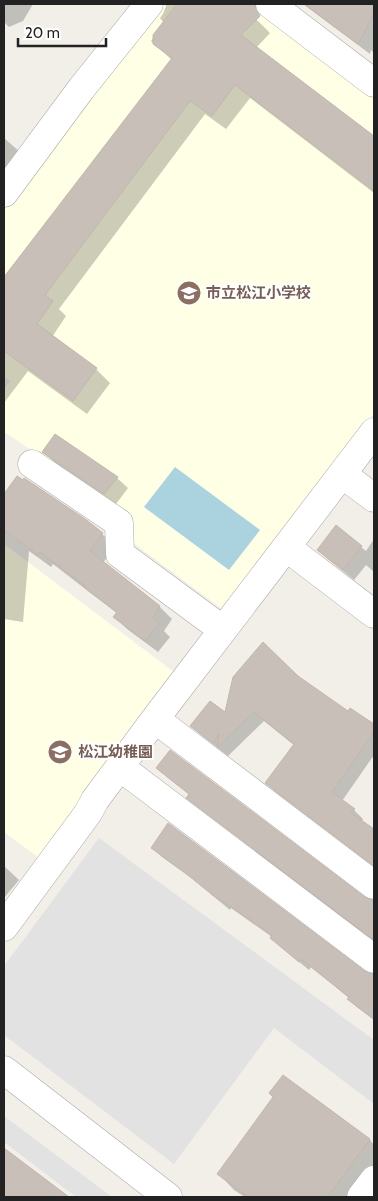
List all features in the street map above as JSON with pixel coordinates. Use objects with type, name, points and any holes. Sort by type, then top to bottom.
[{"type":"street","points":[[4,193],[81,89],[149,4]]},
{"type":"street","points":[[270,4],[374,83]]},
{"type":"street","points":[[4,927],[155,719],[374,432]]},
{"type":"street","points":[[32,464],[118,524],[120,554],[223,630]]},
{"type":"street","points":[[342,474],[374,498]]},
{"type":"street","points":[[286,547],[374,614]]},
{"type":"street","points":[[155,719],[374,885]]},
{"type":"street","points":[[120,767],[374,959]]},
{"type":"street","points":[[4,1070],[168,1197]]},
{"type":"street","points":[[361,1197],[374,1180]]},
{"type":"shaded area","name":"市立松江小学校","points":[[162,4],[252,4],[374,97],[374,413],[222,609],[132,542],[36,453],[4,432],[4,389],[10,381],[4,377],[4,210]]},
{"type":"shaded area","name":"松江幼稚園","points":[[4,544],[174,672],[39,858],[4,832]]},
{"type":"shaded area","points":[[99,838],[374,1040],[374,1104],[274,1028],[174,1164],[4,1035],[4,966]]},
{"type":"shaded area","points":[[4,1116],[112,1197],[76,1197],[4,1142]]},
{"type":"water","points":[[175,467],[260,530],[229,570],[144,507]]},
{"type":"building","points":[[177,4],[255,4],[260,16],[241,35],[374,136],[374,191],[235,85],[212,116],[190,101],[45,295],[53,301],[37,324],[97,368],[73,401],[4,351],[4,277],[172,58],[153,44],[153,35]]},
{"type":"building","points":[[304,4],[374,4],[374,14],[358,44]]},
{"type":"building","points":[[55,434],[118,477],[104,494],[42,452]]},
{"type":"building","points":[[17,476],[23,480],[24,478],[103,533],[90,551],[160,606],[153,618],[159,624],[145,641],[113,617],[117,612],[85,586],[40,552],[38,555],[4,530],[4,494]]},
{"type":"building","points":[[336,525],[362,546],[343,570],[317,550]]},
{"type":"building","points":[[263,642],[298,676],[348,711],[350,708],[374,724],[374,732],[332,792],[355,809],[351,813],[374,829],[374,866],[265,783],[294,744],[254,712],[218,747],[219,734],[213,743],[190,726],[210,701],[225,712],[233,677]]},
{"type":"building","points":[[170,750],[365,897],[374,900],[374,940],[186,798],[189,794],[156,768]]},
{"type":"building","points":[[168,823],[365,971],[374,974],[374,1019],[347,999],[349,997],[301,959],[299,962],[270,938],[272,935],[220,901],[151,848]]},
{"type":"building","points":[[283,1075],[370,1139],[328,1197],[248,1197],[217,1174],[273,1097],[269,1093]]},
{"type":"building","points":[[4,1148],[69,1197],[4,1197]]},
{"type":"place","name":"市立松江小学校","points":[[189,293]]},
{"type":"place","name":"松江幼稚園","points":[[60,752]]}]
